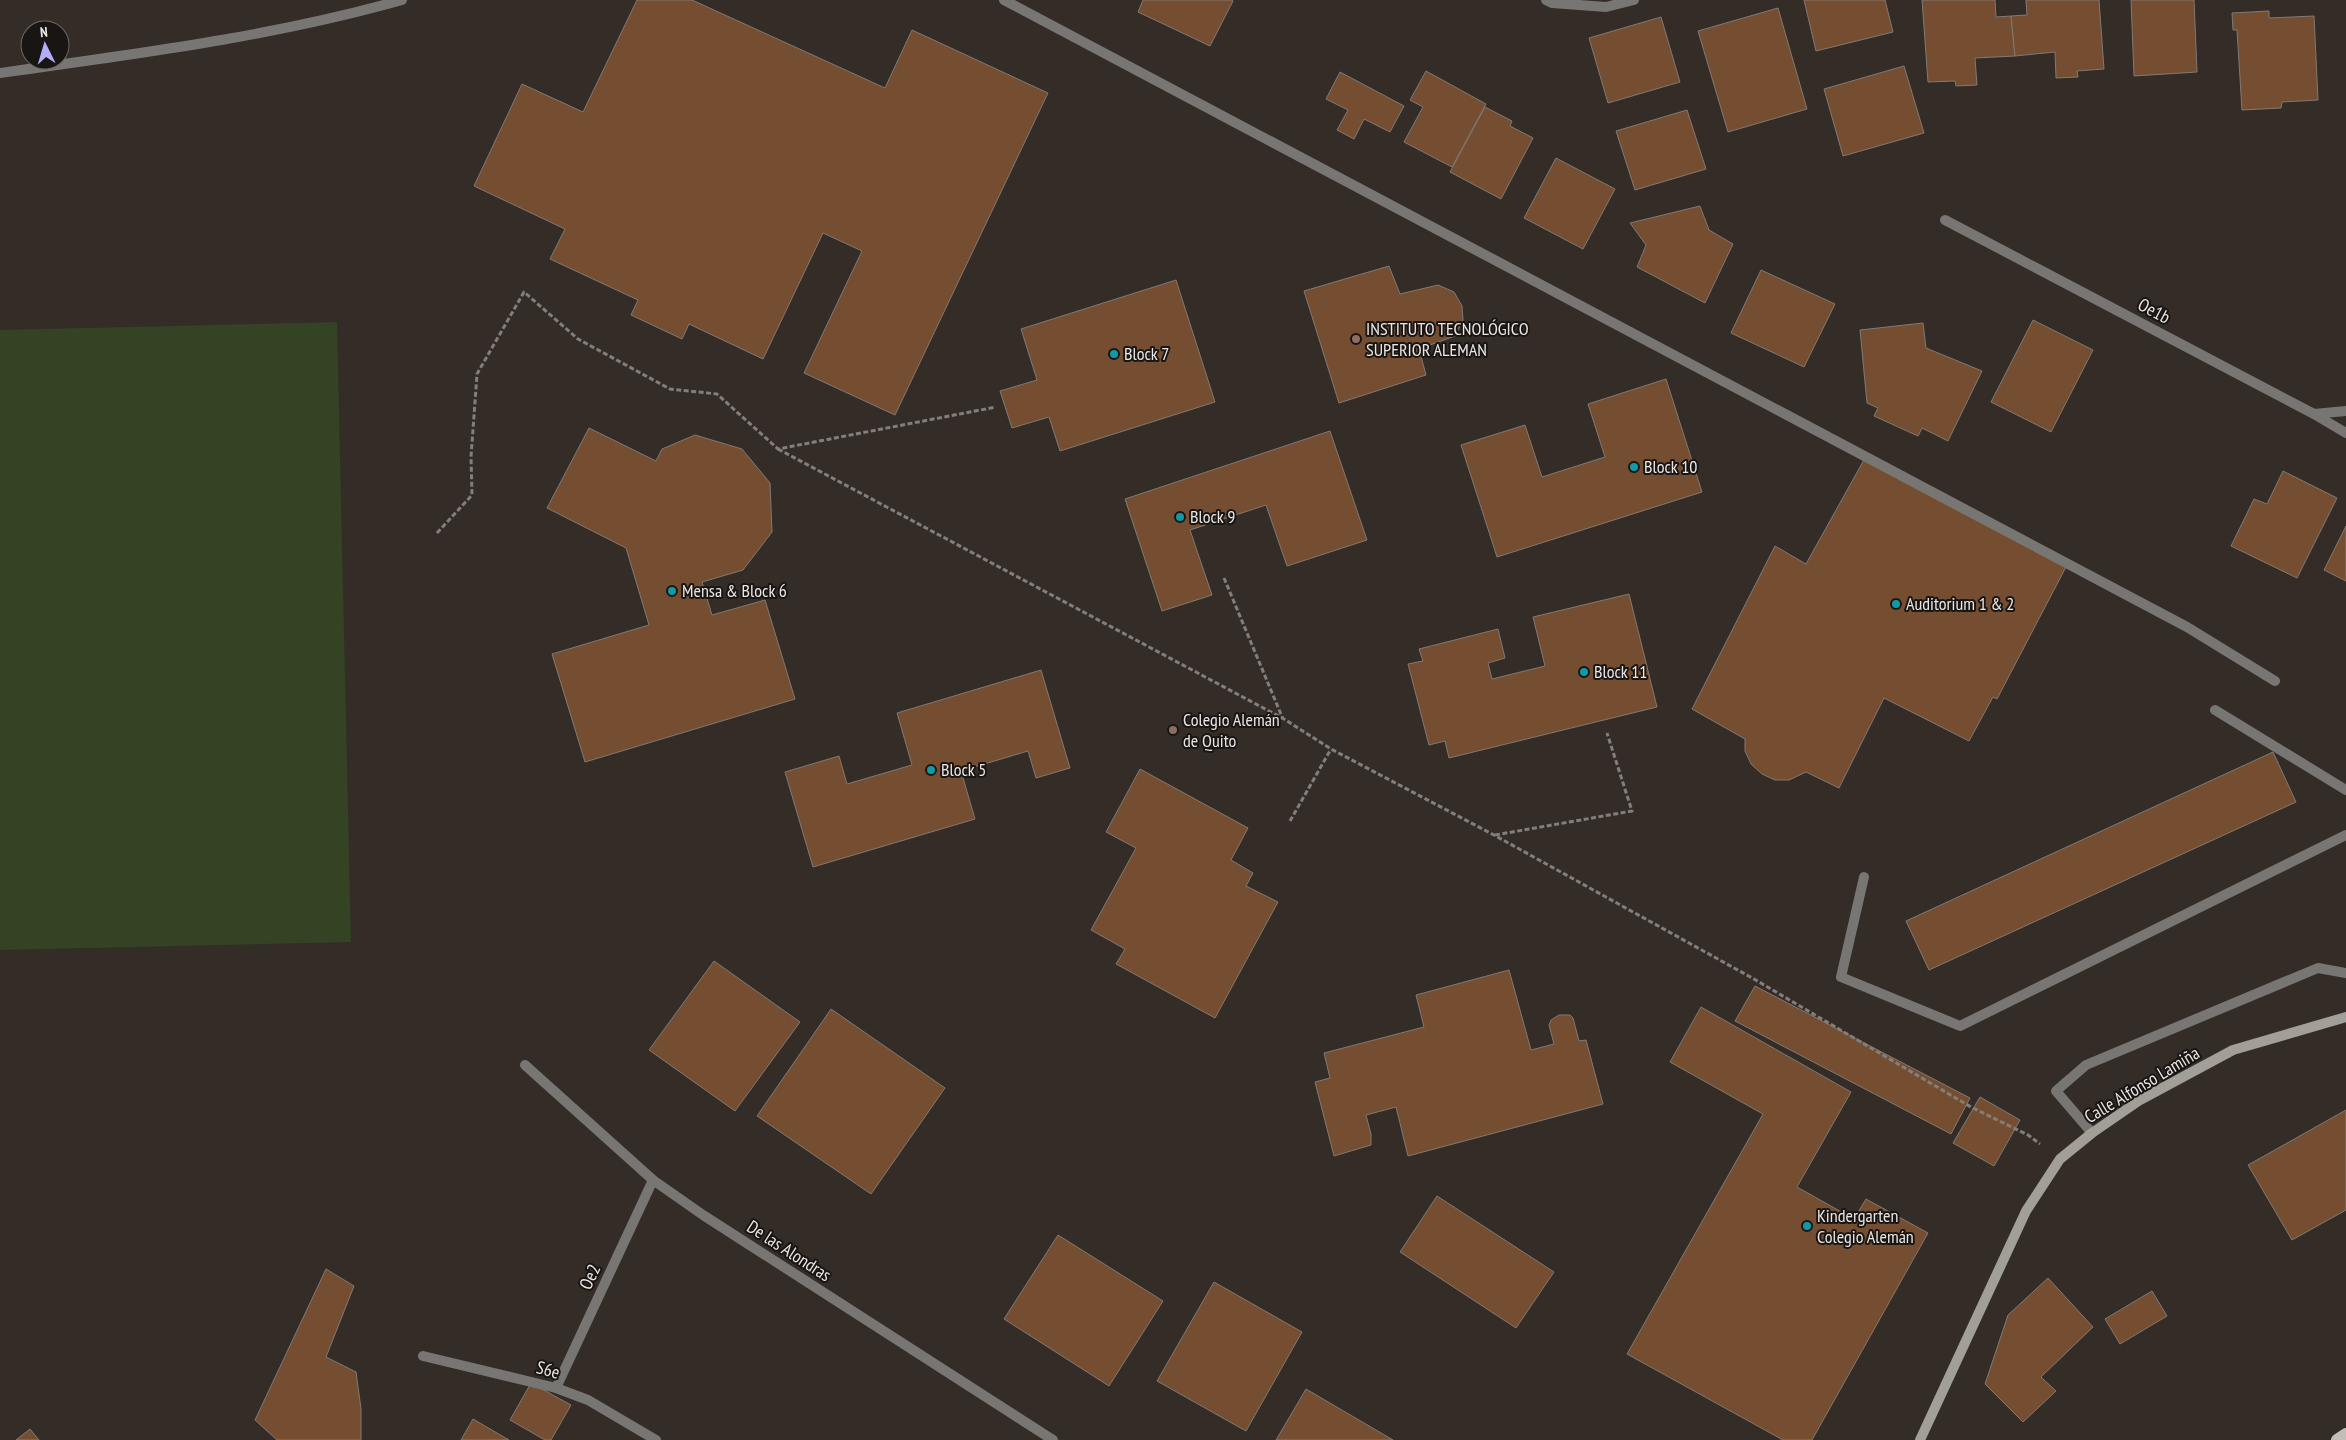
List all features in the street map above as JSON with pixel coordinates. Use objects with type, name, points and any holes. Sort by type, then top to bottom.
[{"type":"main road","points":[[2337,1440],[2346,1434]]},
{"type":"street","name":"Calle Alfonso Lamiña","points":[[1920,1440],[2026,1211],[2060,1159],[2092,1133],[2140,1100],[2233,1050],[2346,1016]]},
{"type":"lane","points":[[0,73],[262,34],[402,0]]},
{"type":"lane","points":[[1004,0],[2187,627],[2274,681]]},
{"type":"lane","points":[[1550,1],[1606,8],[1634,0]]},
{"type":"lane","name":"Oe1b","points":[[1945,220],[2314,414],[2346,433]]},
{"type":"lane","points":[[2314,414],[2346,411]]},
{"type":"lane","points":[[2215,710],[2346,790]]},
{"type":"lane","points":[[1864,877],[1841,977],[1960,1026],[2346,836]]},
{"type":"lane","points":[[2092,1133],[2056,1091],[2086,1065],[2318,968],[2346,973]]},
{"type":"lane","name":"De las Alondras","points":[[525,1065],[654,1180],[703,1214],[1053,1440]]},
{"type":"lane","name":"Oe2","points":[[556,1388],[654,1180]]},
{"type":"lane","name":"S6e","points":[[422,1356],[556,1388],[588,1400],[656,1440]]},
{"type":"path","points":[[437,533],[472,495],[472,457],[477,374],[524,292],[578,339],[670,389],[717,394],[778,449],[1284,719],[1332,749],[1494,835],[1754,979],[1971,1107],[2028,1135]]},
{"type":"path","points":[[778,449],[996,407]]},
{"type":"path","points":[[1224,578],[1284,719]]},
{"type":"path","points":[[1494,835],[1632,811],[1607,733]]},
{"type":"path","points":[[1290,821],[1332,749]]},
{"type":"green space","points":[[337,322],[351,942],[0,950],[0,330]]},
{"type":"building","points":[[637,0],[692,0],[885,88],[912,30],[1048,93],[895,415],[804,373],[862,251],[823,233],[763,359],[689,324],[682,339],[631,315],[638,300],[550,259],[565,229],[474,186],[522,84],[583,112]]},
{"type":"building","points":[[1143,0],[1233,1],[1210,46],[1138,12]]},
{"type":"building","points":[[1804,0],[1885,0],[1893,32],[1816,51]]},
{"type":"building","points":[[1922,0],[1995,0],[1996,17],[2011,16],[2015,56],[1975,58],[1977,85],[1956,86],[1955,81],[1928,82]]},
{"type":"building","points":[[2026,0],[2099,0],[2104,69],[2077,71],[2078,77],[2056,78],[2055,52],[2015,56],[2011,16],[2027,15]]},
{"type":"building","points":[[2131,0],[2194,0],[2197,72],[2134,76]]},
{"type":"building","points":[[1778,8],[1807,109],[1728,132],[1698,31]]},
{"type":"building","points":[[2269,11],[2269,18],[2314,16],[2318,100],[2282,102],[2281,108],[2242,110],[2237,30],[2233,30],[2232,13]]},
{"type":"building","points":[[1661,17],[1680,82],[1608,103],[1589,38]]},
{"type":"building","points":[[1904,66],[1924,133],[1843,156],[1824,89]]},
{"type":"building","points":[[1426,71],[1486,104],[1452,167],[1404,142],[1423,107],[1410,100]]},
{"type":"building","points":[[1340,72],[1404,106],[1390,132],[1364,119],[1354,139],[1337,130],[1348,110],[1326,99]]},
{"type":"building","points":[[1485,107],[1512,121],[1510,126],[1533,138],[1501,199],[1450,172]]},
{"type":"building","points":[[1687,110],[1706,169],[1635,190],[1616,131]]},
{"type":"building","points":[[1556,158],[1615,189],[1583,249],[1524,218]]},
{"type":"building","points":[[1700,206],[1709,230],[1733,244],[1705,303],[1637,267],[1646,245],[1630,223]]},
{"type":"building","points":[[1389,266],[1400,294],[1438,285],[1454,292],[1462,306],[1463,320],[1455,336],[1419,349],[1426,375],[1339,403],[1304,291]]},
{"type":"building","points":[[1761,270],[1835,304],[1804,367],[1731,333]]},
{"type":"building","name":"Block 7","points":[[1176,280],[1215,402],[1060,451],[1049,417],[1012,428],[1000,391],[1037,380],[1021,329]]},
{"type":"building","points":[[2033,320],[2093,350],[2051,432],[1991,402]]},
{"type":"building","points":[[1923,323],[1926,348],[1982,371],[1948,441],[1922,428],[1918,436],[1874,416],[1878,408],[1867,403],[1860,330]]},
{"type":"building","name":"Block 10","points":[[1666,379],[1702,492],[1497,557],[1461,445],[1525,425],[1542,477],[1605,457],[1588,404]]},
{"type":"building","name":"Mensa & Block 6","points":[[589,428],[656,461],[662,449],[695,435],[742,449],[770,483],[772,532],[743,570],[702,582],[712,615],[765,600],[795,699],[585,762],[552,654],[649,625],[626,548],[547,508]]},
{"type":"building","name":"Block 9","points":[[1330,431],[1367,540],[1287,566],[1266,505],[1190,530],[1212,595],[1162,611],[1125,499]]},
{"type":"building","name":"Auditorium 1 & 2","points":[[1865,458],[2067,565],[1997,699],[1993,697],[1969,741],[1884,698],[1839,788],[1806,772],[1789,780],[1775,780],[1762,774],[1751,764],[1745,751],[1745,739],[1692,709],[1775,546],[1806,564]]},
{"type":"building","points":[[2283,471],[2337,498],[2297,578],[2231,546],[2254,499],[2267,504]]},
{"type":"building","points":[[2346,526],[2346,581],[2324,570]]},
{"type":"building","name":"Block 11","points":[[1629,594],[1657,707],[1449,758],[1445,741],[1429,745],[1408,664],[1423,661],[1419,649],[1498,629],[1505,658],[1488,663],[1492,679],[1545,666],[1533,617]]},
{"type":"building","name":"Block 5","points":[[1041,670],[1070,768],[1036,778],[1028,751],[961,771],[975,819],[813,867],[785,772],[839,756],[847,784],[912,765],[897,713]]},
{"type":"building","points":[[2273,752],[2296,802],[1929,970],[1906,921]]},
{"type":"building","points":[[1140,769],[1248,828],[1231,860],[1253,873],[1246,886],[1278,902],[1215,1018],[1116,964],[1125,949],[1091,930],[1136,848],[1106,832]]},
{"type":"building","points":[[714,961],[800,1022],[735,1111],[649,1050]]},
{"type":"building","points":[[1509,970],[1531,1050],[1554,1044],[1549,1025],[1551,1020],[1559,1015],[1570,1015],[1573,1018],[1579,1041],[1586,1040],[1603,1104],[1408,1156],[1396,1107],[1366,1115],[1371,1134],[1371,1145],[1334,1156],[1315,1082],[1330,1078],[1324,1053],[1424,1027],[1416,995]]},
{"type":"building","points":[[1755,986],[1970,1098],[1951,1134],[1735,1021]]},
{"type":"building","name":"Kindergarten Colegio Alemán","points":[[1701,1007],[1851,1092],[1797,1187],[1854,1219],[1866,1199],[1928,1233],[1812,1440],[1783,1440],[1627,1354],[1763,1114],[1670,1062]]},
{"type":"building","points":[[831,1009],[945,1088],[871,1194],[757,1116]]},
{"type":"building","points":[[1980,1097],[2020,1120],[1994,1166],[1953,1143]]},
{"type":"building","points":[[2346,1110],[2346,1210],[2292,1240],[2248,1165]]},
{"type":"building","points":[[1437,1196],[1554,1272],[1516,1328],[1400,1252]]},
{"type":"building","points":[[1058,1235],[1163,1301],[1109,1386],[1004,1319]]},
{"type":"building","points":[[326,1269],[354,1286],[326,1357],[356,1372],[361,1409],[361,1440],[277,1440],[255,1420]]},
{"type":"building","points":[[2048,1278],[2093,1327],[2041,1377],[2056,1391],[2023,1422],[1985,1384],[2008,1315]]},
{"type":"building","points":[[1214,1282],[1302,1332],[1246,1431],[1157,1381]]},
{"type":"building","points":[[2152,1291],[2167,1316],[2120,1344],[2105,1319]]},
{"type":"building","points":[[531,1383],[571,1405],[551,1440],[545,1440],[510,1420]]},
{"type":"building","points":[[1306,1389],[1393,1440],[1276,1440]]},
{"type":"building","points":[[473,1419],[509,1440],[461,1440]]},
{"type":"building","points":[[30,1429],[39,1440],[16,1440]]},
{"type":"place","name":"INSTITUTO TECNOLÓGICO SUPERIOR ALEMAN","points":[[1356,339]]},
{"type":"place","name":"Block 7","points":[[1114,354]]},
{"type":"place","name":"Block 10","points":[[1634,467]]},
{"type":"place","name":"Block 9","points":[[1180,517]]},
{"type":"place","name":"Mensa & Block 6","points":[[672,591]]},
{"type":"place","name":"Auditorium 1 & 2","points":[[1896,604]]},
{"type":"place","name":"Block 11","points":[[1584,672]]},
{"type":"place","name":"Colegio Alemán de Quito","points":[[1173,730]]},
{"type":"place","name":"Block 5","points":[[931,770]]},
{"type":"place","name":"Kindergarten Colegio Alemán","points":[[1807,1226]]}]
